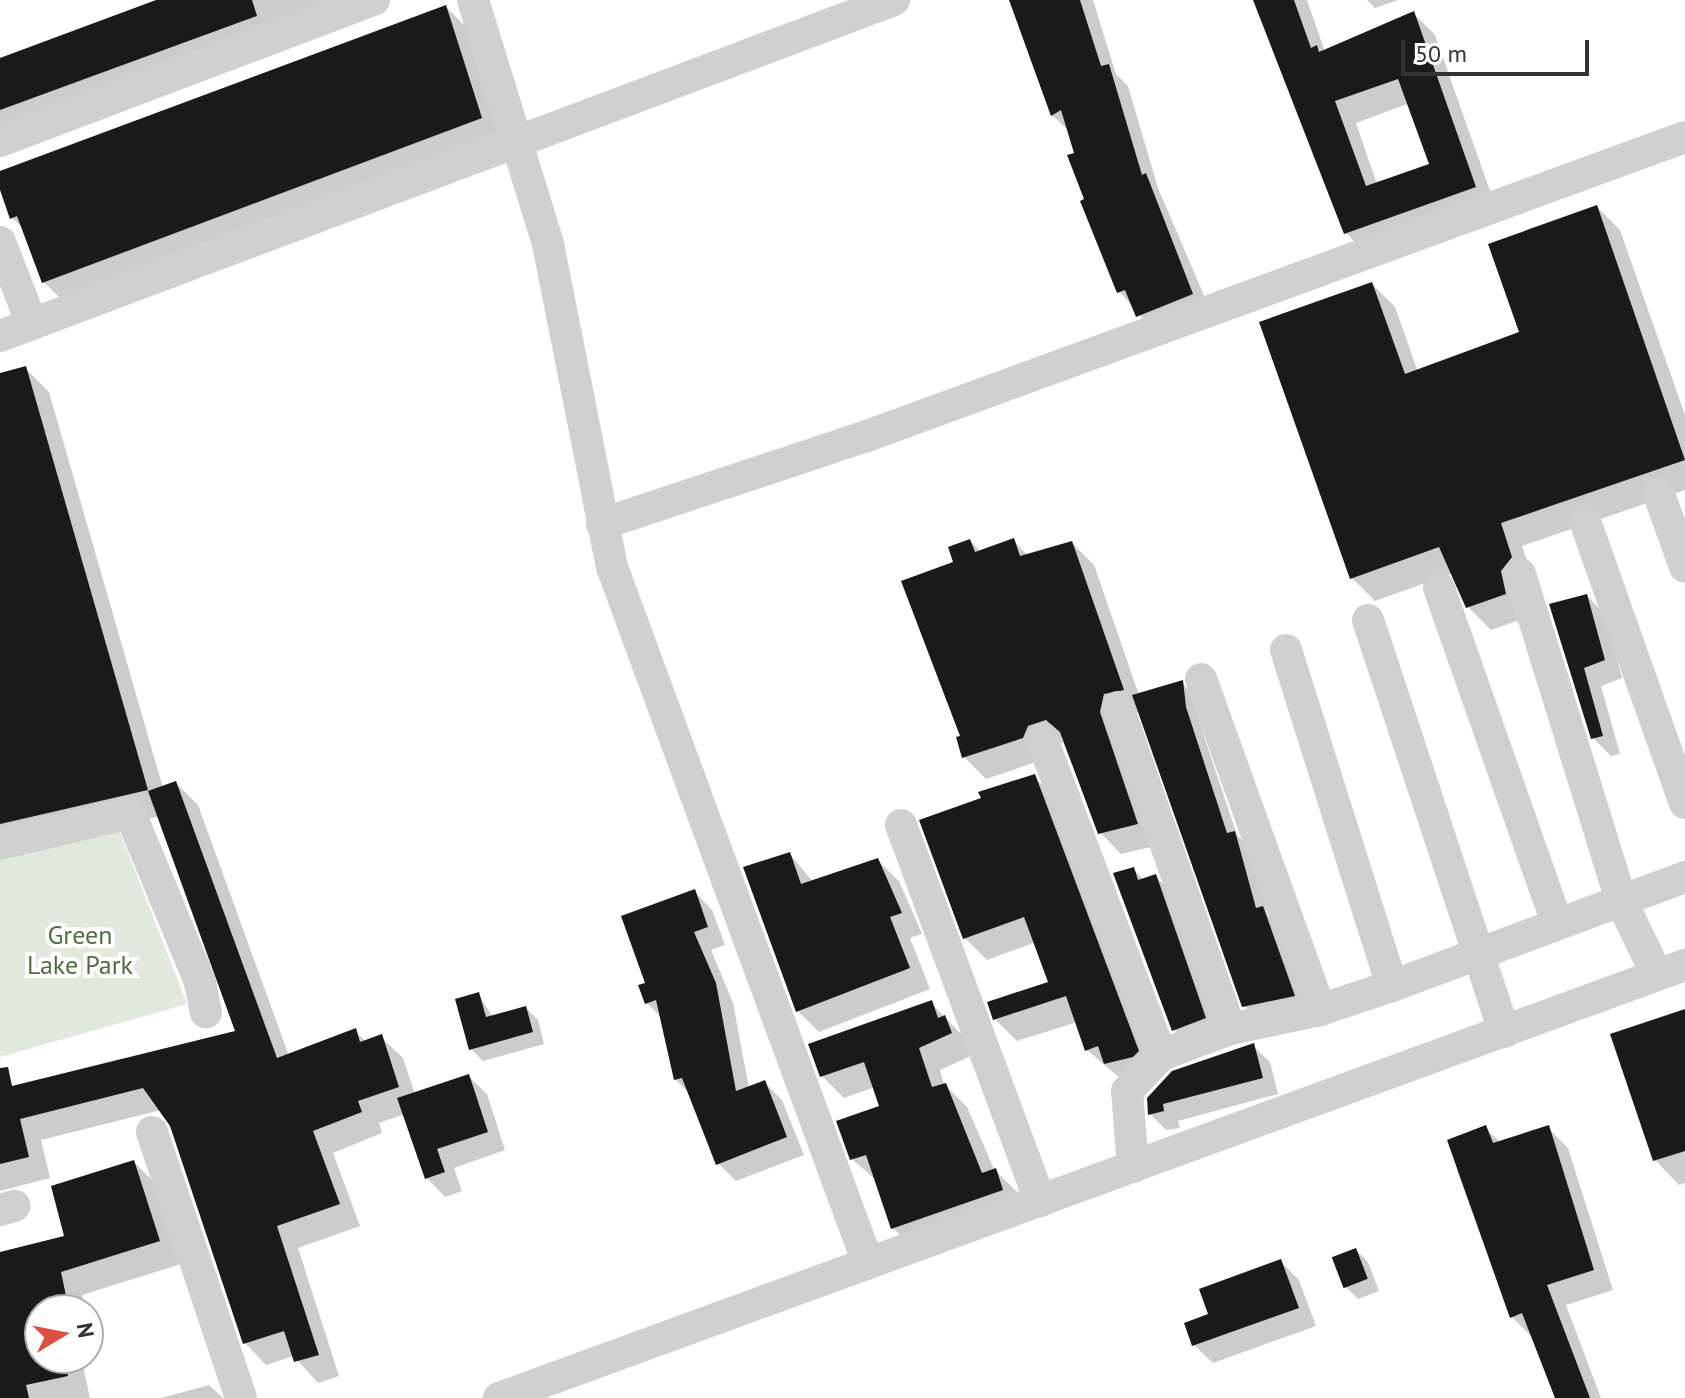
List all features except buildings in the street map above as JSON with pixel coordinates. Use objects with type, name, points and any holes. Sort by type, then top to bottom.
[{"type":"street","points":[[0,141],[374,0]]},
{"type":"street","points":[[473,0],[548,244],[612,567],[868,1263]]},
{"type":"street","points":[[0,336],[894,0]]},
{"type":"street","points":[[602,524],[867,436],[1685,137]]},
{"type":"street","points":[[0,242],[32,324]]},
{"type":"street","points":[[1659,494],[1685,567]]},
{"type":"street","points":[[1586,524],[1685,803]]},
{"type":"street","points":[[499,1398],[1671,970],[1621,900],[1520,574]]},
{"type":"street","points":[[1439,588],[1557,924]]},
{"type":"street","points":[[1368,620],[1504,1032]]},
{"type":"street","points":[[1286,650],[1392,986]]},
{"type":"street","points":[[1201,679],[1320,1010]]},
{"type":"street","points":[[1118,707],[1230,1029]]},
{"type":"street","points":[[1042,739],[1161,1055]]},
{"type":"street","points":[[0,844],[130,813],[200,982],[206,1012]]},
{"type":"street","points":[[901,825],[1040,1201]]},
{"type":"street","points":[[1133,1167],[1127,1091],[1161,1055],[1230,1029],[1320,1010],[1392,986],[1685,877]]},
{"type":"street","points":[[152,1132],[241,1398]]},
{"type":"green space","name":"Green Lake Park","points":[[118,827],[187,1004],[0,1057],[0,860]]}]
